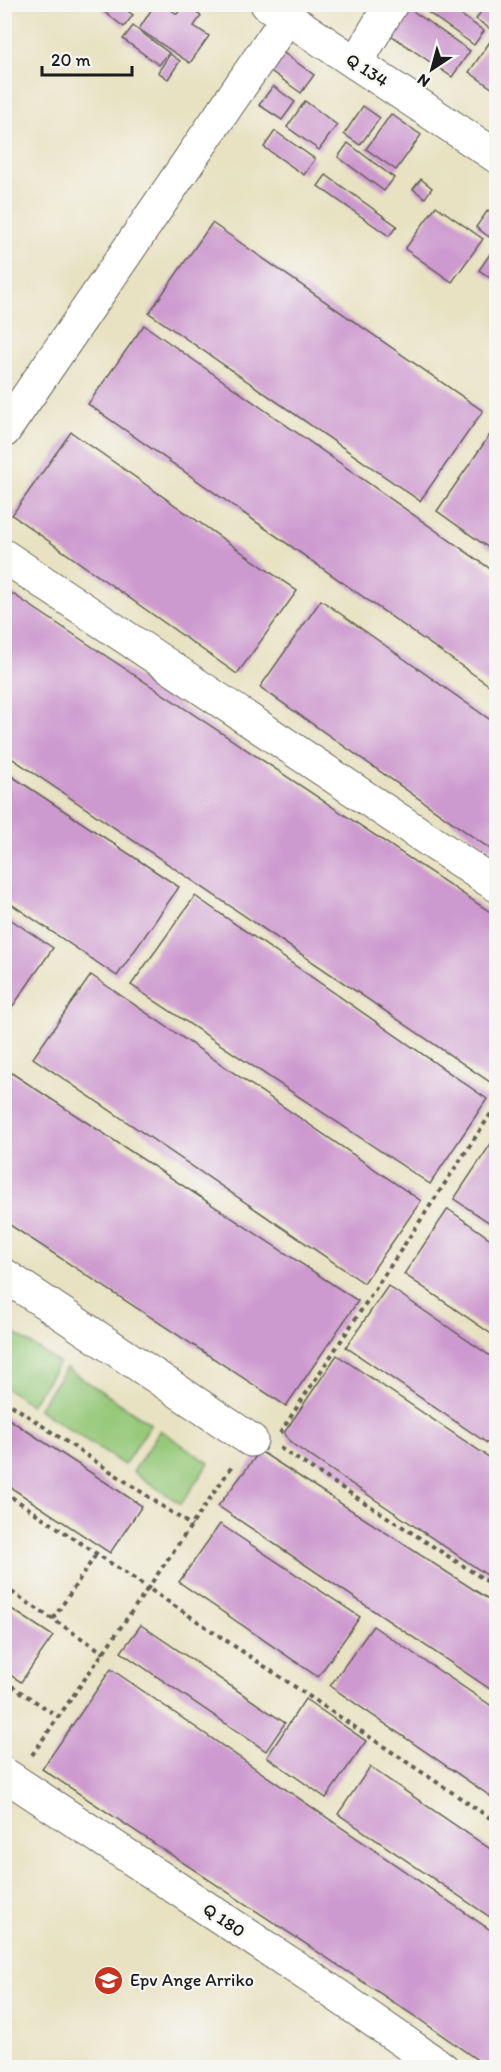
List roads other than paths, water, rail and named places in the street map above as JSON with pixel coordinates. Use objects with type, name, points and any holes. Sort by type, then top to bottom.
[{"type":"street","points":[[356,63],[391,4]]},
{"type":"street","points":[[4,431],[277,11]]},
{"type":"street","name":"Q 134","points":[[277,11],[496,156]]},
{"type":"street","points":[[4,556],[496,885]]},
{"type":"street","points":[[4,1275],[262,1442]]},
{"type":"street","name":"Q 180","points":[[8,1783],[315,1980],[442,2067]]},
{"type":"place","name":"Epv Ange Arriko","points":[[109,1980]]}]
